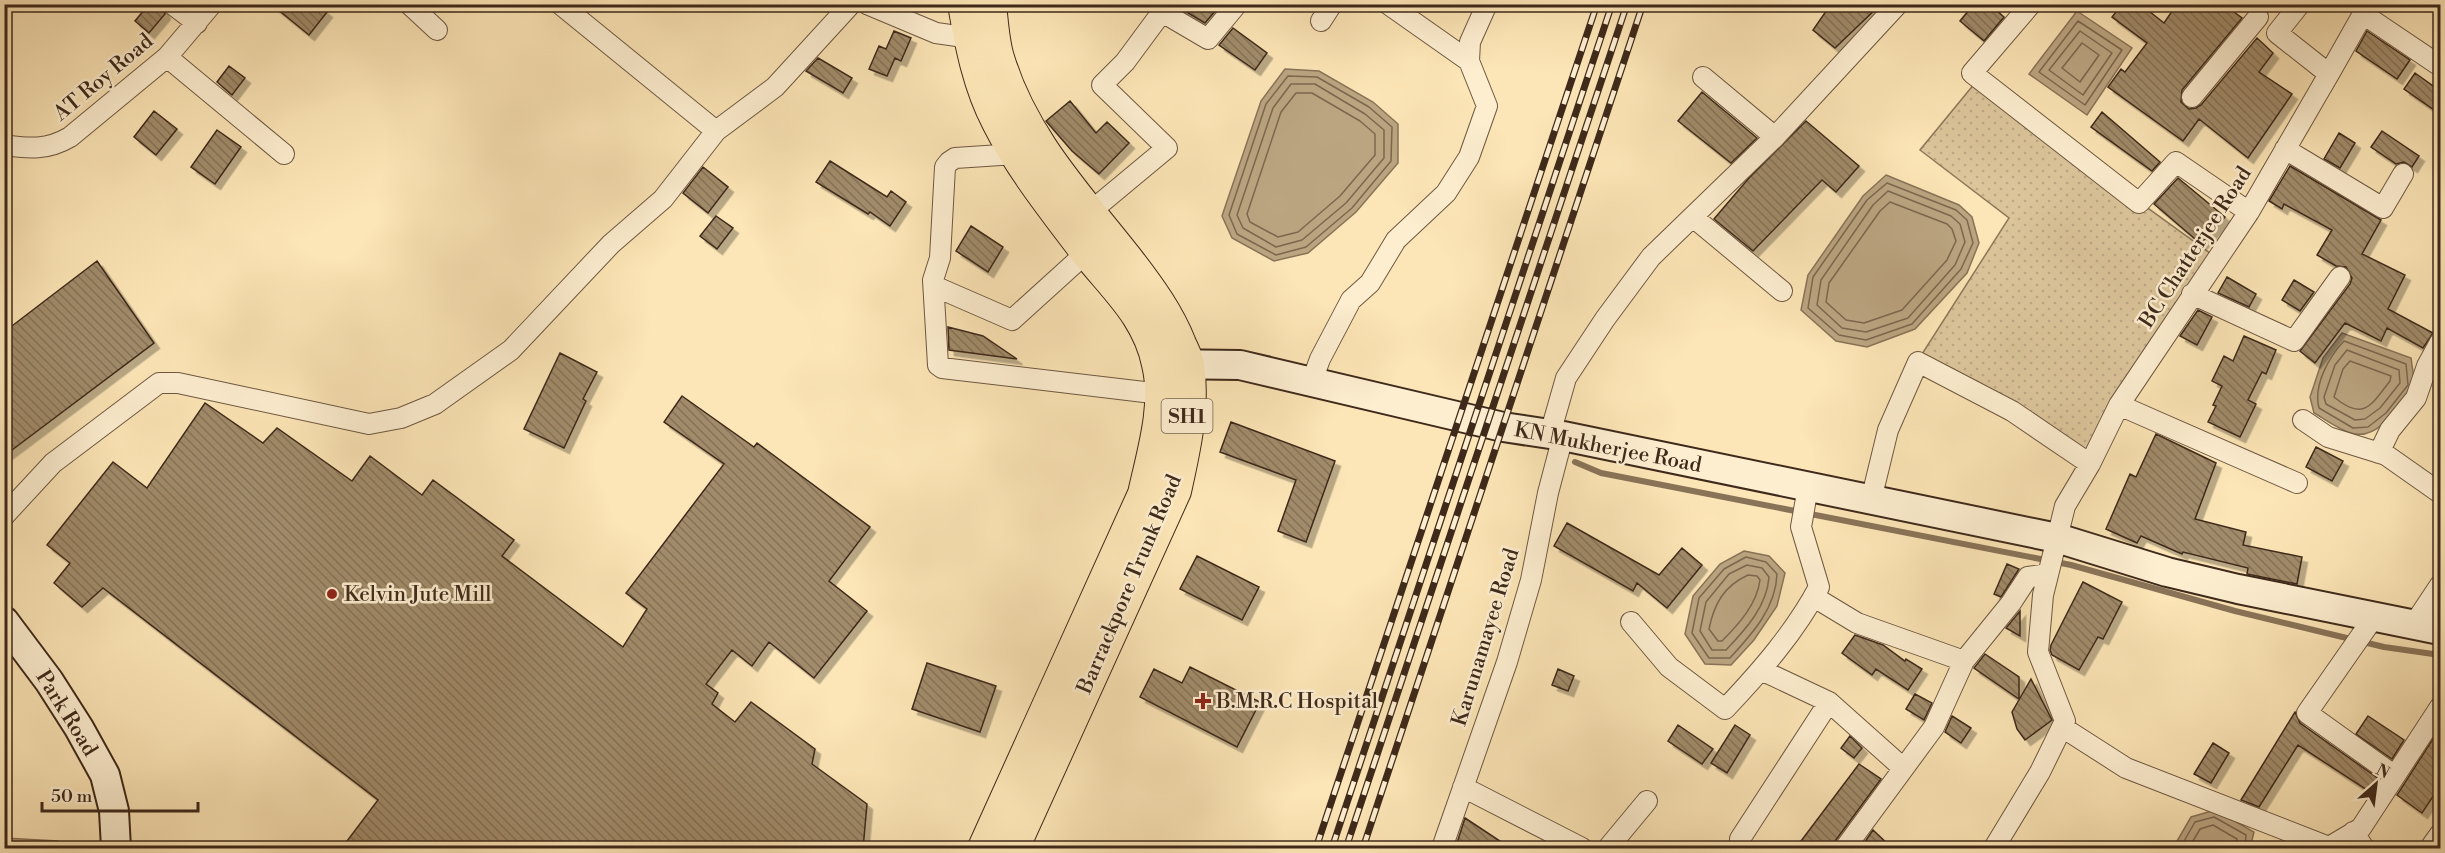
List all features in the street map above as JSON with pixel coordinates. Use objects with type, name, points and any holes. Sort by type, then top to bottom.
[{"type":"main road","name":"Barrackpore Trunk Road","points":[[964,4],[971,42],[988,99],[1016,154],[1087,252],[1115,283],[1133,308],[1148,334],[1173,364],[1189,395],[1184,452],[1175,491],[1013,849]]},
{"type":"main road","name":"Barrackpore Trunk Road","points":[[984,849],[1144,494],[1156,441],[1161,394],[1173,364],[1172,323],[1153,292],[1028,129],[1016,105],[998,57],[990,4]]},
{"type":"street","points":[[172,4],[197,23]]},
{"type":"street","name":"AT Roy Road","points":[[4,145],[32,149],[57,145],[70,137],[167,57],[212,4]]},
{"type":"street","points":[[410,4],[437,30]]},
{"type":"street","points":[[560,4],[716,130]]},
{"type":"street","points":[[4,516],[52,463],[159,383],[178,383],[369,424],[401,418],[435,404],[511,350],[610,244],[663,200],[716,130],[775,87],[851,4]]},
{"type":"street","points":[[867,4],[936,33],[957,36],[971,42]]},
{"type":"street","points":[[1090,212],[1167,148],[1102,85],[1125,62],[1162,12],[1208,39],[1237,4]]},
{"type":"street","points":[[1388,4],[1469,61]]},
{"type":"street","points":[[1312,381],[1320,359],[1351,300],[1370,283],[1396,240],[1446,193],[1469,157],[1487,106],[1469,61],[1470,42],[1487,4]]},
{"type":"street","points":[[2031,4],[1972,73],[2139,203],[2176,162],[2249,212]]},
{"type":"street","points":[[2277,33],[2300,4]]},
{"type":"street","name":"Karunamayee Road","points":[[1442,849],[1507,662],[1531,580],[1548,493],[1566,378],[1605,319],[1651,257],[1775,138],[1893,6]]},
{"type":"street","points":[[2192,97],[2251,11],[2329,74]]},
{"type":"street","name":"BC Chatterjee Road","points":[[2062,727],[2065,722],[2038,652],[2043,595],[2065,507],[2090,464],[2119,405],[2249,212],[2363,14],[2440,66]]},
{"type":"street","points":[[167,57],[284,154]]},
{"type":"street","points":[[1703,77],[1775,138]]},
{"type":"street","points":[[2285,149],[2383,208],[2403,174]]},
{"type":"street","points":[[1016,154],[955,158],[945,167],[940,258],[933,280],[938,365],[942,368],[1161,394]]},
{"type":"street","points":[[1693,217],[1782,291]]},
{"type":"street","points":[[934,286],[1012,320],[1087,252]]},
{"type":"street","points":[[2193,294],[2294,341],[2340,277]]},
{"type":"street","points":[[2379,453],[2390,430],[2416,398],[2427,366],[2440,342]]},
{"type":"street","points":[[1871,500],[1888,430],[1918,362],[2012,411],[2090,464]]},
{"type":"street","name":"KN Mukherjee Road","points":[[1173,364],[1240,365],[1503,428],[1557,435],[2057,538],[2167,572],[2228,587],[2427,627]]},
{"type":"street","points":[[2119,405],[2297,483]]},
{"type":"street","points":[[2303,420],[2328,437],[2379,453],[2440,493]]},
{"type":"street","points":[[1631,622],[1669,667],[1725,709],[1761,670],[1805,613],[1819,586],[1801,527],[1808,487]]},
{"type":"street","points":[[1845,849],[1934,727],[1964,661],[2011,603],[2028,577],[2048,574]]},
{"type":"street","points":[[2427,627],[2440,585]]},
{"type":"street","points":[[1814,597],[1857,623],[1964,661]]},
{"type":"street","points":[[2374,617],[2307,713],[2395,776]]},
{"type":"street","name":"Park Road","points":[[4,621],[49,681],[105,775],[114,811],[116,849]]},
{"type":"street","points":[[1761,670],[1829,702],[1903,768]]},
{"type":"street","points":[[1740,839],[1829,702]]},
{"type":"street","points":[[1994,849],[2040,772],[2062,727],[2126,768],[2328,848],[2361,828],[2440,707]]},
{"type":"street","points":[[1463,787],[1582,849]]},
{"type":"street","points":[[1608,849],[1647,801]]},
{"type":"street","points":[[2353,832],[2364,849]]},
{"type":"street","points":[[2430,849],[2440,834]]},
{"type":"shaded area","points":[[1975,83],[2214,256],[2088,456],[1922,354],[2009,218],[1920,150]]},
{"type":"water","points":[[2077,11],[2132,48],[2087,115],[2029,74]]},
{"type":"water","points":[[1285,69],[1319,71],[1373,102],[1398,124],[1398,163],[1356,212],[1308,253],[1274,261],[1232,238],[1222,216],[1261,101]]},
{"type":"water","points":[[1886,175],[1959,205],[1972,217],[1979,243],[1967,273],[1915,329],[1867,347],[1836,341],[1801,310],[1808,275],[1863,196]]},
{"type":"water","points":[[2342,333],[2411,358],[2415,386],[2388,420],[2370,432],[2351,433],[2314,413],[2310,397],[2323,358]]},
{"type":"water","points":[[1744,551],[1769,556],[1785,573],[1777,606],[1754,640],[1731,665],[1705,664],[1685,634],[1693,596],[1720,564]]},
{"type":"water","points":[[2215,810],[2254,832],[2250,848],[2173,848],[2191,817]]},
{"type":"water","points":[[4,838],[58,841],[62,848],[5,848]]},
{"type":"building","points":[[149,4],[160,4],[165,14],[149,33],[135,21]]},
{"type":"building","points":[[271,4],[317,4],[327,12],[309,35]]},
{"type":"building","points":[[1173,4],[1221,4],[1205,23]]},
{"type":"building","points":[[1831,4],[1881,4],[1835,48],[1813,30]]},
{"type":"building","points":[[1974,4],[1989,4],[2004,17],[1984,41],[1960,21]]},
{"type":"building","points":[[2122,4],[2140,4],[2164,23],[2177,4],[2223,4],[2242,18],[2182,90],[2181,102],[2189,109],[2201,105],[2257,38],[2273,53],[2259,72],[2292,94],[2248,158],[2199,119],[2183,141],[2108,87],[2121,69],[2125,72],[2147,43],[2112,17]]},
{"type":"building","points":[[1233,28],[1267,53],[1255,70],[1219,45]]},
{"type":"building","points":[[894,31],[911,38],[901,61],[895,58],[887,76],[869,69],[879,46],[886,49]]},
{"type":"building","points":[[2367,31],[2410,60],[2397,79],[2356,51]]},
{"type":"building","points":[[818,58],[852,78],[843,93],[806,71]]},
{"type":"building","points":[[229,66],[245,78],[232,95],[217,82]]},
{"type":"building","points":[[2415,73],[2440,91],[2440,114],[2404,89]]},
{"type":"building","points":[[1702,92],[1757,138],[1731,163],[1678,121]]},
{"type":"building","points":[[1070,101],[1096,133],[1107,122],[1129,143],[1099,174],[1072,151],[1046,121]]},
{"type":"building","points":[[154,111],[177,129],[156,155],[134,137]]},
{"type":"building","points":[[2102,112],[2160,162],[2152,171],[2091,127]]},
{"type":"building","points":[[1806,121],[1859,166],[1836,192],[1822,180],[1753,251],[1714,219],[1749,178]]},
{"type":"building","points":[[217,130],[241,147],[215,184],[191,167]]},
{"type":"building","points":[[2382,131],[2419,156],[2412,167],[2404,162],[2396,164],[2371,147]]},
{"type":"building","points":[[2339,133],[2355,143],[2340,168],[2324,159]]},
{"type":"building","points":[[830,161],[887,197],[891,191],[906,202],[890,226],[870,212],[868,214],[816,182]]},
{"type":"building","points":[[2290,166],[2381,220],[2362,254],[2405,275],[2388,309],[2433,333],[2423,348],[2387,328],[2381,341],[2345,323],[2315,363],[2300,351],[2350,284],[2352,278],[2346,267],[2336,266],[2317,255],[2332,230],[2284,204],[2282,209],[2269,201]]},
{"type":"building","points":[[703,167],[728,187],[708,213],[683,193]]},
{"type":"building","points":[[2178,178],[2225,217],[2201,244],[2154,204]]},
{"type":"building","points":[[716,216],[733,228],[717,249],[700,236]]},
{"type":"building","points":[[971,226],[1003,247],[988,272],[956,251]]},
{"type":"building","points":[[97,261],[154,343],[4,456],[4,332]]},
{"type":"building","points":[[2227,277],[2256,294],[2249,307],[2218,293]]},
{"type":"building","points":[[2294,280],[2314,292],[2300,311],[2282,300]]},
{"type":"building","points":[[2198,310],[2212,317],[2197,345],[2180,336]]},
{"type":"building","points":[[948,327],[983,336],[1017,359],[949,350]]},
{"type":"building","points":[[2244,336],[2276,350],[2266,374],[2262,372],[2248,400],[2256,404],[2240,437],[2208,422],[2222,386],[2212,381],[2224,356],[2233,361]]},
{"type":"building","points":[[560,353],[597,372],[583,399],[586,401],[564,448],[524,429]]},
{"type":"building","name":"Kelvin Jute Mill","points":[[682,396],[754,447],[757,443],[870,527],[829,581],[867,611],[814,678],[769,642],[752,666],[732,650],[706,684],[718,693],[712,704],[735,722],[751,702],[815,749],[812,764],[867,804],[863,849],[341,849],[378,800],[103,588],[82,607],[54,583],[70,563],[47,545],[113,462],[147,488],[205,403],[263,443],[277,428],[352,481],[370,456],[422,495],[433,480],[514,540],[502,556],[623,647],[647,609],[626,593],[724,464],[664,422]]},
{"type":"building","points":[[1231,422],[1335,461],[1306,542],[1278,531],[1296,480],[1220,452]]},
{"type":"building","points":[[2156,434],[2216,463],[2195,519],[2246,532],[2243,545],[2302,557],[2297,584],[2247,574],[2248,568],[2183,552],[2182,554],[2141,536],[2137,543],[2106,529],[2130,474],[2136,477]]},
{"type":"building","points":[[2316,447],[2343,461],[2332,481],[2306,467]]},
{"type":"building","points":[[1567,523],[1659,575],[1682,548],[1702,565],[1667,608],[1637,583],[1633,591],[1554,546]]},
{"type":"building","points":[[1197,556],[1259,587],[1242,620],[1180,589]]},
{"type":"building","points":[[2007,564],[2019,569],[2001,597],[1994,594]]},
{"type":"building","points":[[2083,582],[2122,602],[2103,639],[2098,637],[2079,670],[2052,655],[2050,650]]},
{"type":"building","points":[[2020,611],[2020,636],[2006,628]]},
{"type":"building","points":[[1855,635],[1883,645],[1905,661],[1906,659],[1922,669],[1908,690],[1876,669],[1872,675],[1842,653]]},
{"type":"building","points":[[1985,654],[2019,677],[2019,699],[1974,668]]},
{"type":"building","points":[[927,663],[996,686],[980,732],[912,709]]},
{"type":"building","points":[[1190,667],[1260,702],[1237,747],[1140,697],[1154,669],[1182,683]]},
{"type":"building","points":[[1558,669],[1574,676],[1568,691],[1552,685]]},
{"type":"building","points":[[2031,679],[2052,720],[2025,740],[2017,729],[2012,712]]},
{"type":"building","points":[[1915,694],[1932,703],[1924,720],[1906,709]]},
{"type":"building","points":[[2295,712],[2300,723],[2379,779],[2370,792],[2298,745],[2259,807],[2241,800]]},
{"type":"building","points":[[1952,716],[1971,728],[1961,743],[1945,732]]},
{"type":"building","points":[[2368,716],[2404,740],[2392,759],[2356,734]]},
{"type":"building","points":[[1678,725],[1713,749],[1702,764],[1668,741]]},
{"type":"building","points":[[1735,725],[1750,735],[1727,773],[1711,763]]},
{"type":"building","points":[[2440,728],[2440,786],[2422,813],[2397,795]]},
{"type":"building","points":[[1850,736],[1862,748],[1854,758],[1841,748]]},
{"type":"building","points":[[2213,743],[2229,753],[2211,783],[2194,774]]},
{"type":"building","points":[[1859,764],[1881,779],[1835,841],[1833,849],[1795,849]]},
{"type":"building","points":[[1465,818],[1512,849],[1455,849]]},
{"type":"building","points":[[1873,830],[1893,849],[1860,849]]},
{"type":"waterway","points":[[1575,462],[1601,473],[2071,565],[2235,611],[2384,647],[2440,655]]},
{"type":"railway","points":[[1316,848],[1597,4]]},
{"type":"railway","points":[[1332,848],[1612,4]]},
{"type":"railway","points":[[1346,848],[1627,4]]},
{"type":"railway","points":[[1363,848],[1643,4]]},
{"type":"place","name":"Kelvin Jute Mill","points":[[332,594]]},
{"type":"place","name":"B.M.R.C Hospital","points":[[1203,701]]}]
